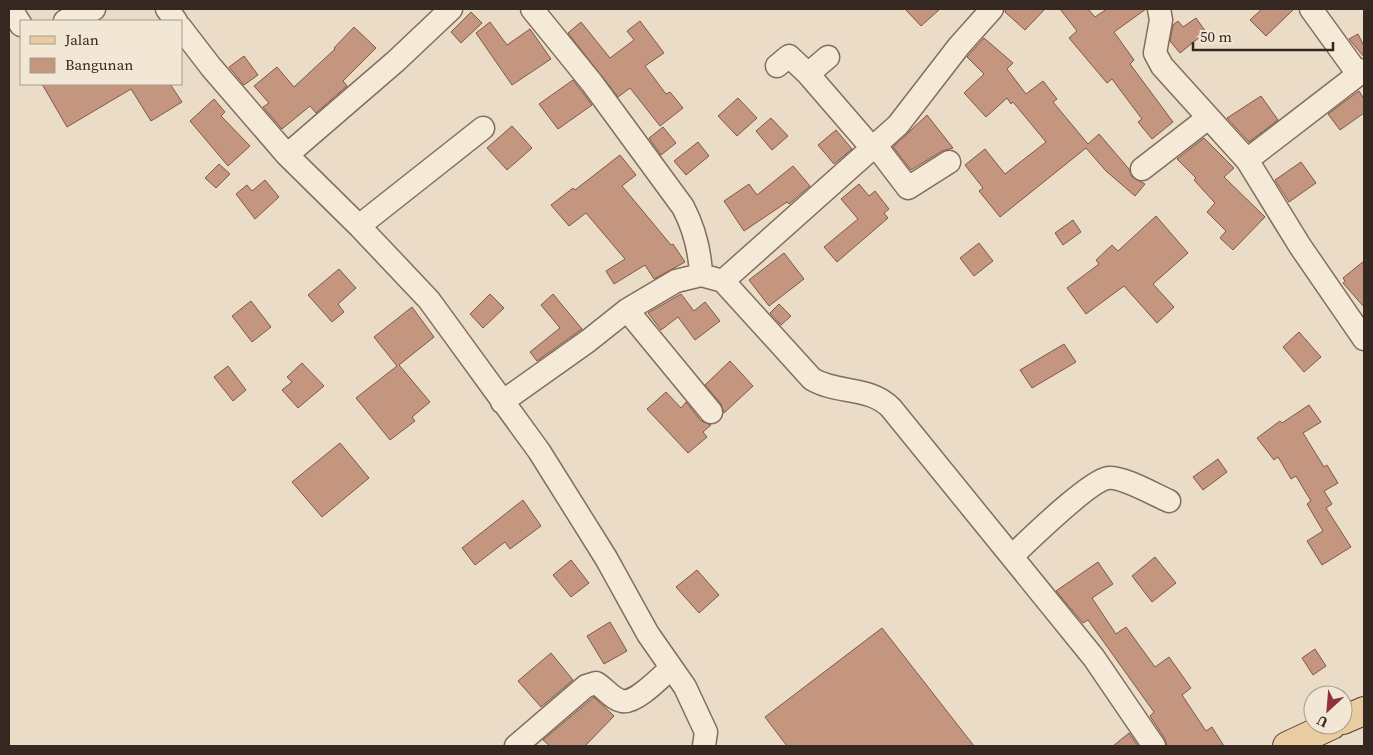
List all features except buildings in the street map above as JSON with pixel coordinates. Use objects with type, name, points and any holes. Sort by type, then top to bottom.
[{"type":"main road","points":[[1287,746],[1322,735]]},
{"type":"street","points":[[11,9],[20,23]]},
{"type":"street","points":[[67,20],[94,9]]},
{"type":"street","points":[[167,9],[175,20]]},
{"type":"street","points":[[287,155],[396,61],[452,9]]},
{"type":"street","points":[[532,9],[592,83],[683,207],[692,225],[700,253],[701,276]]},
{"type":"street","points":[[723,281],[874,147],[908,112],[958,46],[992,9]]},
{"type":"street","points":[[1159,9],[1161,20],[1155,53],[1162,66],[1247,160],[1300,246],[1364,339]]},
{"type":"street","points":[[1247,160],[1361,72],[1311,9]]},
{"type":"street","points":[[182,29],[211,67],[287,155],[359,226],[429,300],[539,451],[606,558],[648,634],[685,687],[706,732],[704,746]]},
{"type":"street","points":[[777,66],[789,56],[808,74],[874,147],[908,188],[949,162]]},
{"type":"street","points":[[808,74],[828,57]]},
{"type":"street","points":[[1142,169],[1208,118]]},
{"type":"street","points":[[359,226],[483,128]]},
{"type":"street","points":[[502,402],[588,342],[627,310],[676,281],[701,276],[723,281],[812,379],[822,385],[871,394],[882,398],[1094,658],[1154,746]]},
{"type":"street","points":[[627,310],[711,412]]},
{"type":"street","points":[[1012,556],[1069,504],[1098,482],[1108,478],[1128,484],[1168,501]]},
{"type":"street","points":[[516,746],[586,686],[596,684],[604,687],[621,702],[628,701],[639,696],[671,668]]}]
